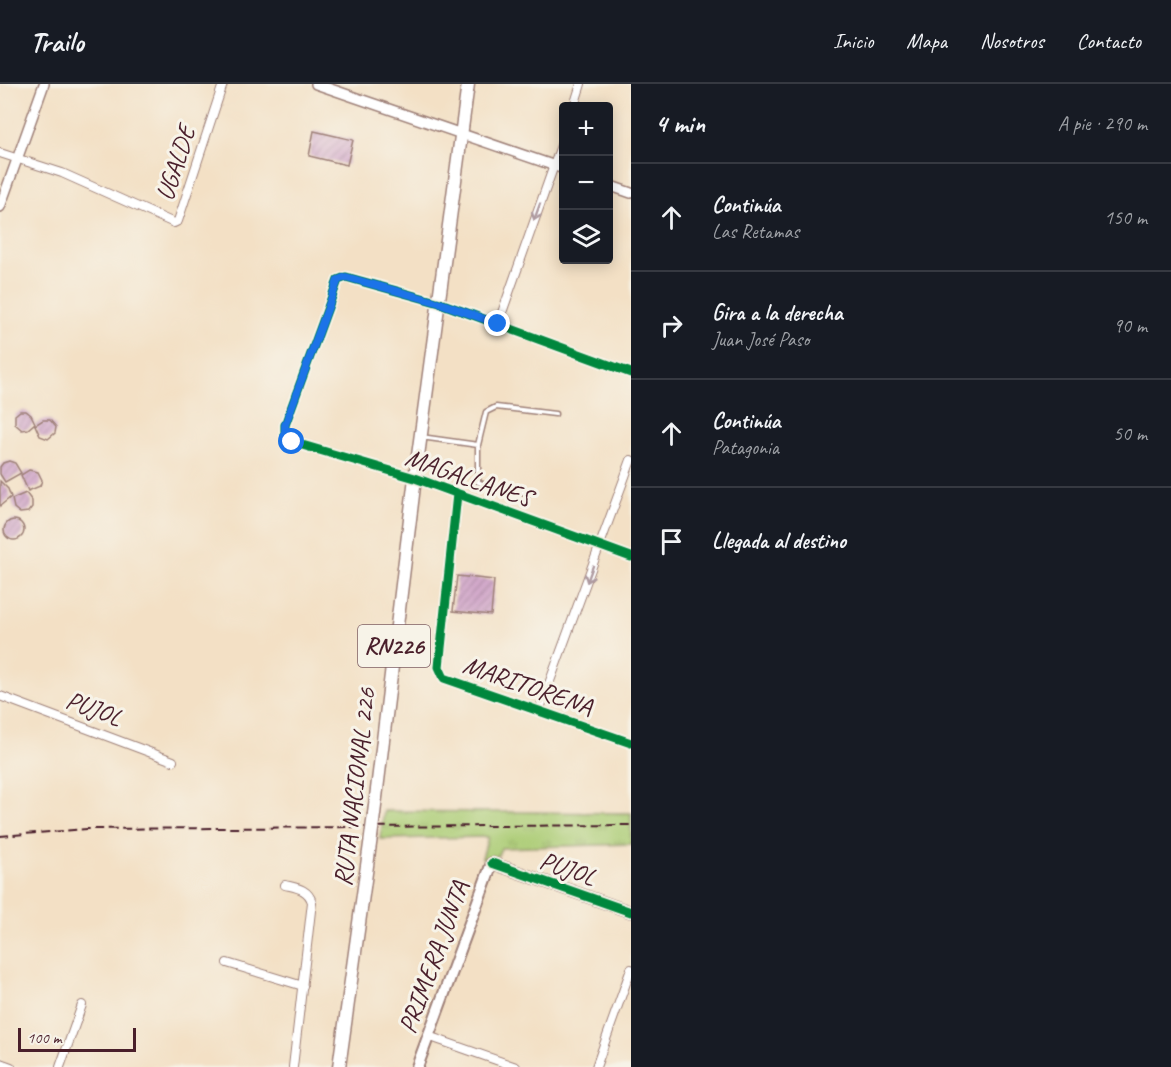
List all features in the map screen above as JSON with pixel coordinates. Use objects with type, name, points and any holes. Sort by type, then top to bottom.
[{"type":"highway","name":"RUTA NACIONAL 226","points":[[339,1067],[371,837],[415,478],[468,84]]},
{"type":"main road","name":"PUJOL","points":[[492,863],[631,912]]},
{"type":"main road","name":"PRIMERA JUNTA","points":[[417,1067],[492,863]]},
{"type":"street","points":[[0,207],[44,84]]},
{"type":"street","name":"UGALDE","points":[[17,158],[62,173],[174,223],[178,221],[223,84]]},
{"type":"street","points":[[316,84],[559,167],[498,324]]},
{"type":"street","points":[[575,102],[581,84]]},
{"type":"street","points":[[0,153],[17,158]]},
{"type":"street","points":[[613,186],[631,193]]},
{"type":"street","name":"MAGALLANES","points":[[440,303],[346,277],[338,280],[285,425],[285,435],[292,442],[415,478],[631,557]]},
{"type":"street","points":[[440,303],[631,373]]},
{"type":"street","points":[[539,711],[631,460]]},
{"type":"street","name":"MARITORENA","points":[[457,494],[439,668],[444,678],[631,743]]},
{"type":"street","name":"PUJOL","points":[[0,696],[173,761]]},
{"type":"street","points":[[285,885],[302,889],[310,896],[312,902],[293,1067]]},
{"type":"street","points":[[228,963],[303,986]]},
{"type":"street","points":[[596,1067],[631,969]]},
{"type":"street","points":[[60,1067],[82,1005]]},
{"type":"street","points":[[428,1036],[516,1067]]},
{"type":"street","points":[[0,1063],[11,1067]]},
{"type":"lane","points":[[529,493],[489,487],[478,482],[478,446],[486,412],[496,407],[555,414]]},
{"type":"lane","points":[[421,437],[478,446]]},
{"type":"green space","points":[[384,811],[631,813],[631,844],[501,848],[495,862],[482,858],[488,837],[380,839]]},
{"type":"building","points":[[314,131],[353,140],[347,165],[309,156]]},
{"type":"building","points":[[20,411],[26,411],[31,415],[35,423],[28,429],[22,430],[15,424],[15,415]]},
{"type":"building","points":[[43,420],[50,420],[56,427],[55,433],[48,439],[40,436],[35,425]]},
{"type":"building","points":[[9,461],[15,463],[21,473],[5,482],[0,474],[0,467]]},
{"type":"building","points":[[29,470],[38,472],[42,480],[40,486],[28,491],[21,475]]},
{"type":"building","points":[[0,481],[8,489],[11,497],[0,506]]},
{"type":"building","points":[[26,493],[32,501],[32,507],[28,512],[20,513],[14,508],[12,499]]},
{"type":"building","points":[[14,520],[21,523],[24,530],[21,537],[14,540],[7,537],[4,530],[7,523]]},
{"type":"building","points":[[457,576],[494,580],[491,615],[453,611]]},
{"type":"railway","points":[[0,836],[87,829],[631,825]]},
{"type":"cycle path","points":[[631,373],[440,303],[346,277],[338,280],[285,425],[285,435],[292,442],[415,478],[631,557]]},
{"type":"cycle path","points":[[457,494],[439,667],[444,678],[631,743]]},
{"type":"cycle path","points":[[492,863],[631,912]]},
{"type":"route","points":[[292,442],[285,435],[285,425],[338,280],[346,277],[440,303],[498,324]]}]
